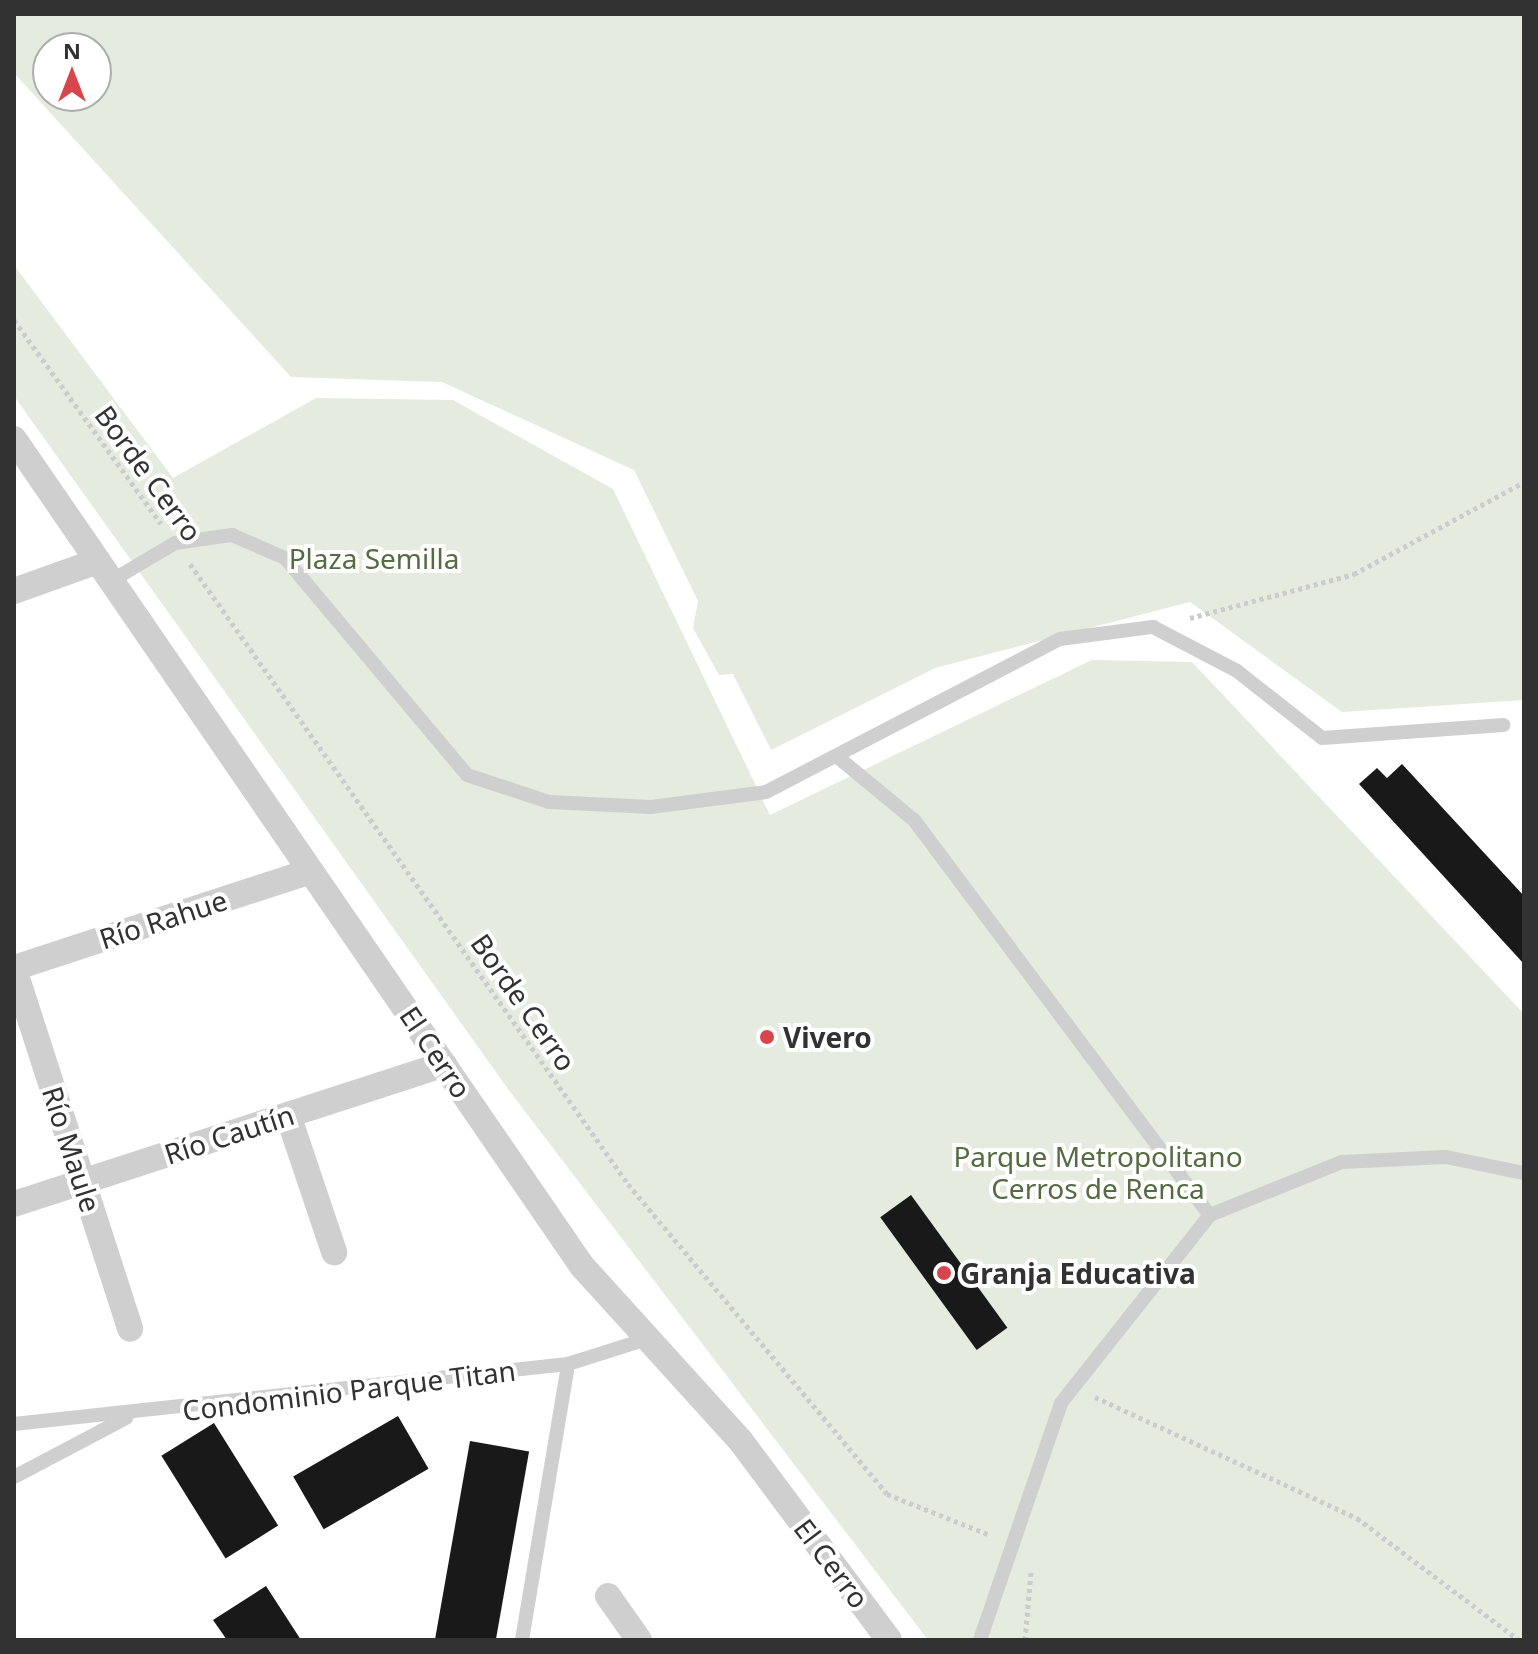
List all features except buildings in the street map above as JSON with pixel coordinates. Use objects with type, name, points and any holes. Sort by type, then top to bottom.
[{"type":"street","name":"El Cerro","points":[[14,439],[582,1266],[740,1440],[889,1640]]},
{"type":"street","points":[[14,591],[104,571]]},
{"type":"street","name":"Río Rahue","points":[[14,968],[311,871]]},
{"type":"street","name":"Río Maule","points":[[14,968],[130,1329]]},
{"type":"street","name":"Río Cautín","points":[[14,1204],[444,1064]]},
{"type":"street","points":[[288,1115],[334,1252]]},
{"type":"street","points":[[608,1596],[639,1640]]},
{"type":"lane","points":[[104,571],[175,543],[232,535],[285,558],[467,775],[549,802],[651,807],[766,792],[840,759],[951,689],[1060,639],[1153,627],[1237,671],[1322,738],[1504,725]]},
{"type":"lane","points":[[840,759],[914,820],[1210,1215]]},
{"type":"lane","points":[[980,1640],[1061,1403],[1210,1215],[1342,1162],[1446,1157],[1524,1173]]},
{"type":"lane","name":"Condominio Parque Titan","points":[[14,1424],[130,1416],[568,1364],[647,1339]]},
{"type":"lane","points":[[522,1640],[568,1364]]},
{"type":"lane","name":"Condominio Parque Titan","points":[[14,1477],[130,1416]]},
{"type":"path","name":"Borde Cerro","points":[[14,320],[628,1184],[887,1494],[1013,1544]]},
{"type":"path","points":[[1153,627],[1354,574],[1524,482]]},
{"type":"path","points":[[1073,1387],[1357,1518],[1519,1640]]},
{"type":"path","points":[[1013,1544],[1031,1569],[1025,1640]]},
{"type":"green space","points":[[14,14],[1524,14],[1524,700],[1342,712],[1190,602],[935,668],[771,750],[733,674],[719,675],[693,628],[698,601],[634,470],[442,382],[291,377],[50,112],[112,112],[112,32],[32,32],[32,93],[14,73]]},
{"type":"green space","name":"Parque Metropolitano Cerros de Renca","points":[[14,265],[173,478],[316,398],[453,400],[613,489],[770,815],[1092,660],[1192,662],[1524,1014],[1524,1640],[928,1640],[508,1089],[14,396]]},
{"type":"place","name":"Vivero","points":[[767,1037]]},
{"type":"place","name":"Granja Educativa","points":[[944,1273]]},
{"type":"park label","name":"Plaza Semilla","points":[[374,558]]}]
